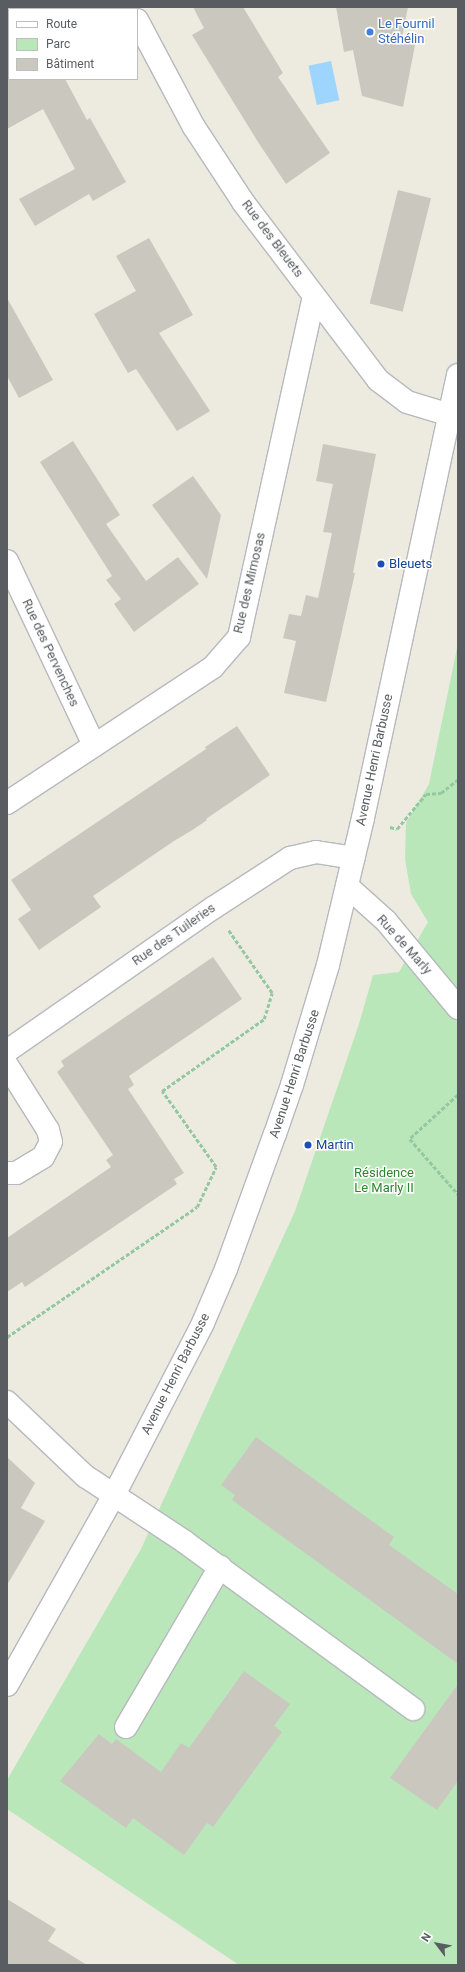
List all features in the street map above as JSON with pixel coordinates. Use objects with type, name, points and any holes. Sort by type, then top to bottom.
[{"type":"street","name":"Rue des Bleuets","points":[[138,22],[194,127],[243,202],[378,380],[407,402],[450,415]]},
{"type":"street","name":"Rue des Mimosas","points":[[7,803],[213,667],[239,637],[314,297]]},
{"type":"street","name":"Avenue Henri Barbusse","points":[[7,1685],[114,1495],[203,1323],[226,1269],[292,1085],[323,986],[354,858],[458,375]]},
{"type":"street","name":"Rue des Pervenches","points":[[7,561],[94,745]]},
{"type":"street","name":"Rue des Tuileries","points":[[7,1051],[213,908],[290,858],[316,852],[354,858]]},
{"type":"street","name":"Rue de Marly","points":[[347,886],[386,921],[458,1008]]},
{"type":"street","points":[[7,1065],[48,1130],[51,1142],[44,1157],[16,1174],[7,1173]]},
{"type":"street","points":[[7,1402],[85,1476],[220,1567],[413,1709]]},
{"type":"street","points":[[126,1727],[220,1567]]},
{"type":"path","points":[[363,818],[397,829],[426,794],[441,793],[458,779]]},
{"type":"path","points":[[7,1337],[197,1208],[216,1167],[162,1091],[264,1019],[272,993],[213,908]]},
{"type":"path","points":[[458,1096],[410,1139],[458,1194]]},
{"type":"green space","name":"Résidence Le Marly II","points":[[458,643],[458,1965],[239,1965],[7,1809],[7,1780],[141,1549],[295,1211],[359,1024],[373,975],[399,972],[428,922],[411,894],[405,859],[406,823],[429,784]]},
{"type":"water","points":[[331,61],[339,100],[317,105],[309,66]]},
{"type":"building","points":[[193,7],[243,7],[283,73],[278,77],[330,153],[286,184],[258,142],[192,35],[204,28]]},
{"type":"building","points":[[336,7],[408,7],[402,37],[416,40],[403,107],[362,96],[353,50],[344,52]]},
{"type":"building","points":[[7,79],[66,80],[87,120],[90,118],[126,182],[93,201],[89,194],[35,226],[19,199],[75,169],[43,109],[7,129]]},
{"type":"building","points":[[398,190],[431,198],[403,312],[370,304]]},
{"type":"building","points":[[149,238],[193,315],[159,333],[210,411],[177,431],[136,369],[128,373],[94,314],[136,291],[116,256]]},
{"type":"building","points":[[7,298],[53,380],[19,398],[7,376]]},
{"type":"building","points":[[73,441],[120,515],[106,524],[146,581],[178,557],[199,584],[134,632],[114,604],[121,599],[106,580],[112,576],[40,462]]},
{"type":"building","points":[[323,444],[376,454],[353,573],[355,573],[326,702],[284,693],[296,641],[283,638],[289,614],[301,616],[306,595],[318,598],[332,533],[323,532],[333,484],[316,481]]},
{"type":"building","points":[[193,476],[221,515],[207,579],[152,505]]},
{"type":"building","points":[[237,726],[270,775],[206,819],[207,820],[194,829],[93,896],[101,907],[39,950],[18,919],[31,910],[11,880],[206,749],[205,747]]},
{"type":"building","points":[[213,957],[242,999],[129,1076],[134,1085],[128,1089],[184,1173],[174,1179],[177,1184],[25,1287],[22,1282],[7,1292],[7,1238],[111,1167],[106,1160],[113,1155],[57,1072],[64,1066],[61,1061]]},
{"type":"building","points":[[256,1437],[394,1537],[389,1545],[458,1594],[458,1664],[232,1500],[235,1495],[221,1485]]},
{"type":"building","points":[[7,1457],[35,1483],[21,1508],[45,1521],[7,1585]]},
{"type":"building","points":[[244,1671],[290,1704],[274,1726],[282,1732],[213,1827],[207,1823],[184,1855],[133,1818],[126,1828],[60,1781],[99,1734],[112,1744],[116,1739],[161,1772],[181,1743],[189,1748]]},
{"type":"building","points":[[458,1684],[458,1781],[437,1810],[390,1778]]},
{"type":"building","points":[[7,1899],[56,1929],[48,1941],[87,1965],[7,1965]]},
{"type":"place","name":"Le Fournil Stéhélin","points":[[370,32]]},
{"type":"place","name":"Bleuets","points":[[381,564]]},
{"type":"place","name":"Martin","points":[[308,1145]]}]
